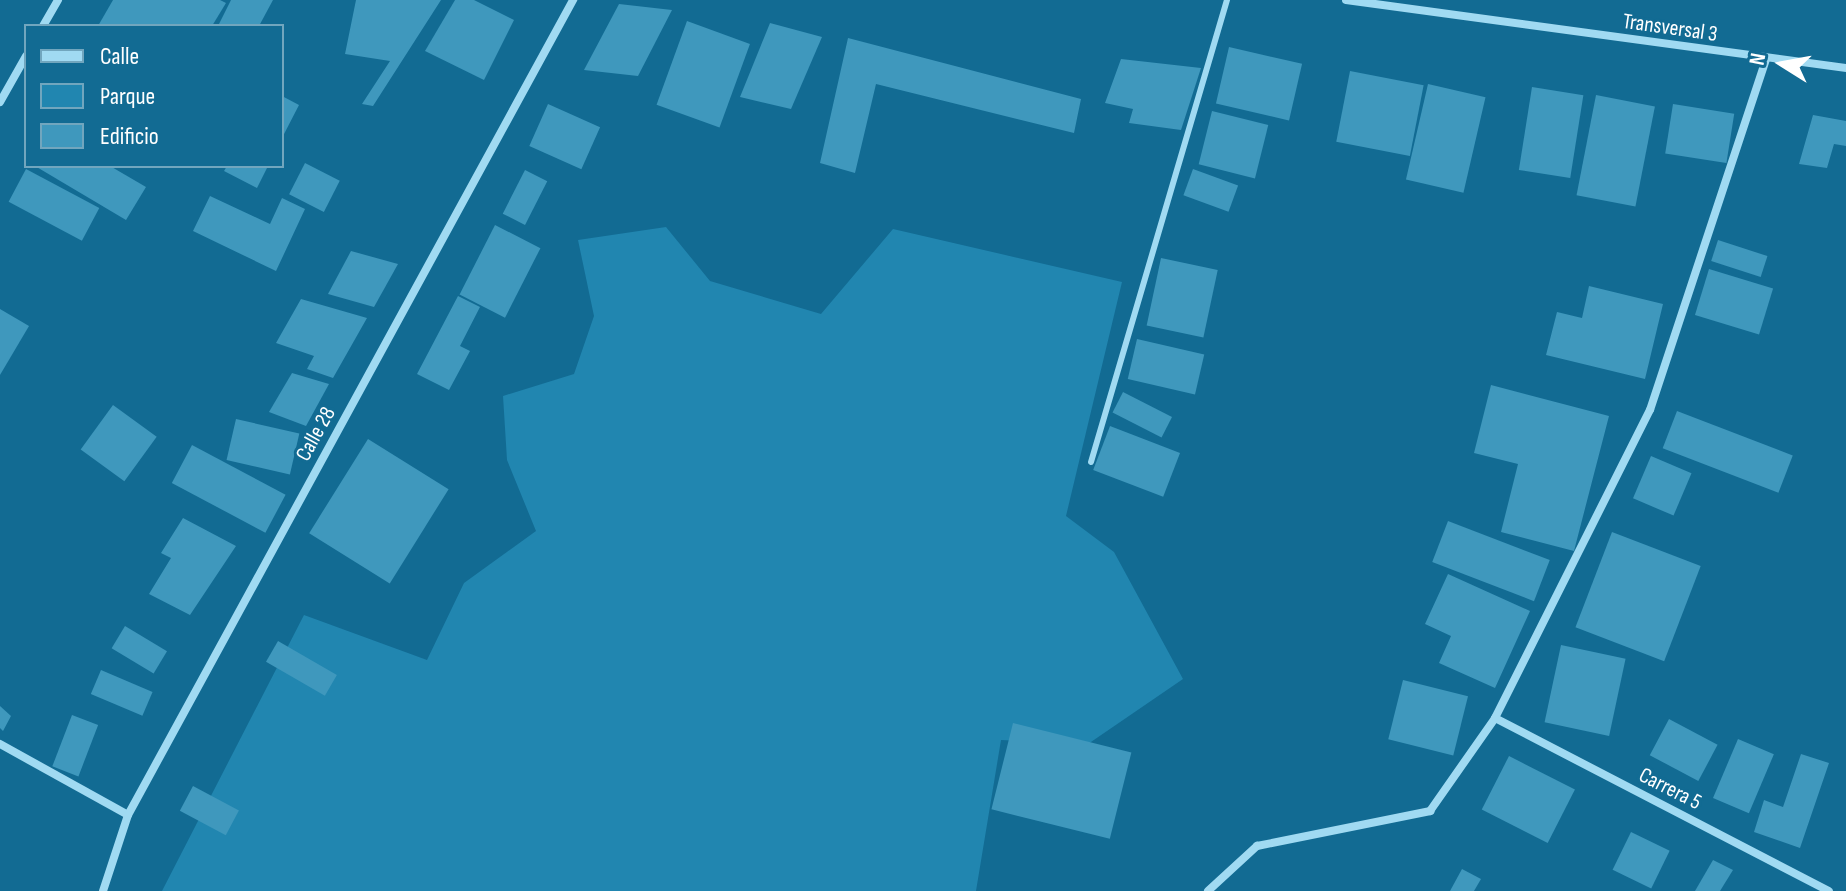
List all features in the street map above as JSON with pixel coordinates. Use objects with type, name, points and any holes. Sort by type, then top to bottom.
[{"type":"street","points":[[44,24],[58,0]]},
{"type":"street","name":"Calle 28","points":[[103,891],[128,815],[573,0]]},
{"type":"street","name":"Transversal 3","points":[[1346,0],[1766,60],[1846,68]]},
{"type":"street","points":[[0,102],[24,60]]},
{"type":"street","points":[[1208,891],[1257,846],[1430,811],[1495,718],[1650,410],[1766,60]]},
{"type":"street","name":"Carrera 5","points":[[1495,718],[1829,891]]},
{"type":"street","points":[[0,744],[128,815]]},
{"type":"lane","points":[[1091,462],[1227,0]]},
{"type":"green space","points":[[666,227],[710,281],[821,314],[893,229],[1122,282],[1066,516],[1114,552],[1183,679],[1088,744],[1001,740],[976,891],[162,891],[304,615],[427,660],[464,583],[536,531],[507,460],[503,396],[574,374],[594,316],[578,240]]},
{"type":"building","points":[[113,0],[220,0],[226,3],[213,24],[99,24]]},
{"type":"building","points":[[231,0],[273,0],[260,24],[219,24]]},
{"type":"building","points":[[356,0],[441,0],[373,106],[362,104],[390,61],[345,54]]},
{"type":"building","points":[[455,0],[474,0],[514,20],[484,80],[425,51]]},
{"type":"building","points":[[619,4],[672,10],[638,76],[584,70]]},
{"type":"building","points":[[687,21],[750,44],[720,128],[657,105]]},
{"type":"building","points":[[770,23],[822,37],[791,109],[740,97]]},
{"type":"building","points":[[848,38],[1081,99],[1074,133],[876,84],[855,173],[820,163]]},
{"type":"building","points":[[1229,47],[1302,64],[1289,120],[1216,104]]},
{"type":"building","points":[[1121,59],[1201,68],[1181,130],[1129,123],[1133,109],[1105,103]]},
{"type":"building","points":[[1350,71],[1424,85],[1410,156],[1336,142]]},
{"type":"building","points":[[1428,84],[1485,97],[1463,193],[1406,179]]},
{"type":"building","points":[[1532,87],[1583,95],[1570,178],[1519,170]]},
{"type":"building","points":[[1596,95],[1655,106],[1635,207],[1577,195]]},
{"type":"building","points":[[284,97],[299,105],[284,134]]},
{"type":"building","points":[[548,104],[600,127],[581,169],[529,146]]},
{"type":"building","points":[[1673,104],[1734,114],[1726,163],[1665,153]]},
{"type":"building","points":[[1212,111],[1268,125],[1255,178],[1199,164]]},
{"type":"building","points":[[1813,115],[1846,121],[1846,146],[1834,144],[1827,168],[1799,164]]},
{"type":"building","points":[[305,163],[340,181],[324,212],[289,194]]},
{"type":"building","points":[[38,168],[113,168],[146,187],[126,220]]},
{"type":"building","points":[[226,168],[267,168],[257,188],[224,171]]},
{"type":"building","points":[[26,169],[99,208],[82,241],[9,202]]},
{"type":"building","points":[[1193,169],[1238,185],[1229,212],[1183,195]]},
{"type":"building","points":[[525,170],[547,181],[525,225],[503,214]]},
{"type":"building","points":[[210,196],[270,224],[282,198],[305,209],[276,271],[193,231]]},
{"type":"building","points":[[495,225],[540,248],[505,318],[460,294]]},
{"type":"building","points":[[1718,240],[1767,256],[1761,277],[1711,261]]},
{"type":"building","points":[[351,251],[398,264],[374,307],[328,294]]},
{"type":"building","points":[[1161,258],[1218,270],[1203,338],[1147,325]]},
{"type":"building","points":[[1709,269],[1773,289],[1759,334],[1695,315]]},
{"type":"building","points":[[1589,286],[1663,304],[1645,379],[1546,355],[1557,312],[1582,318]]},
{"type":"building","points":[[458,296],[480,307],[460,346],[470,351],[449,390],[417,374]]},
{"type":"building","points":[[301,299],[367,318],[333,378],[307,369],[314,356],[276,343]]},
{"type":"building","points":[[0,309],[29,326],[0,375]]},
{"type":"building","points":[[1137,339],[1204,355],[1195,394],[1128,379]]},
{"type":"building","points":[[292,373],[329,384],[306,426],[269,412]]},
{"type":"building","points":[[1491,385],[1609,416],[1574,551],[1501,532],[1518,464],[1474,453]]},
{"type":"building","points":[[1123,392],[1172,417],[1162,437],[1113,412]]},
{"type":"building","points":[[113,405],[157,437],[124,481],[81,449]]},
{"type":"building","points":[[1677,411],[1793,455],[1778,493],[1663,448]]},
{"type":"building","points":[[236,419],[299,434],[290,475],[227,460]]},
{"type":"building","points":[[1110,426],[1180,453],[1163,497],[1093,470]]},
{"type":"building","points":[[368,439],[449,489],[390,583],[309,533]]},
{"type":"building","points":[[192,445],[286,495],[265,533],[172,483]]},
{"type":"building","points":[[1651,456],[1692,473],[1674,516],[1633,498]]},
{"type":"building","points":[[183,518],[236,546],[190,615],[149,594],[171,558],[161,553]]},
{"type":"building","points":[[1448,521],[1550,560],[1534,601],[1432,562]]},
{"type":"building","points":[[1612,532],[1701,566],[1664,661],[1575,627]]},
{"type":"building","points":[[1448,574],[1530,611],[1495,688],[1439,663],[1451,636],[1425,624]]},
{"type":"building","points":[[125,626],[167,651],[154,674],[112,648]]},
{"type":"building","points":[[278,641],[337,675],[325,696],[266,662]]},
{"type":"building","points":[[1561,645],[1626,659],[1609,736],[1545,722]]},
{"type":"building","points":[[101,670],[153,692],[142,716],[91,694]]},
{"type":"building","points":[[1403,680],[1468,696],[1453,755],[1388,739]]},
{"type":"building","points":[[0,706],[11,716],[3,731],[0,728]]},
{"type":"building","points":[[72,715],[98,725],[78,776],[52,766]]},
{"type":"building","points":[[1669,719],[1718,745],[1698,781],[1650,755]]},
{"type":"building","points":[[1013,723],[1131,753],[1110,839],[991,809]]},
{"type":"building","points":[[1738,739],[1774,754],[1749,813],[1713,798]]},
{"type":"building","points":[[1801,754],[1829,763],[1800,848],[1754,832],[1764,800],[1783,807]]},
{"type":"building","points":[[1509,756],[1575,790],[1548,843],[1482,809]]},
{"type":"building","points":[[193,786],[239,810],[226,835],[180,811]]},
{"type":"building","points":[[1631,832],[1670,851],[1651,889],[1613,870]]},
{"type":"building","points":[[1713,860],[1733,870],[1720,891],[1695,891]]},
{"type":"building","points":[[1462,869],[1481,879],[1474,891],[1450,891]]}]
